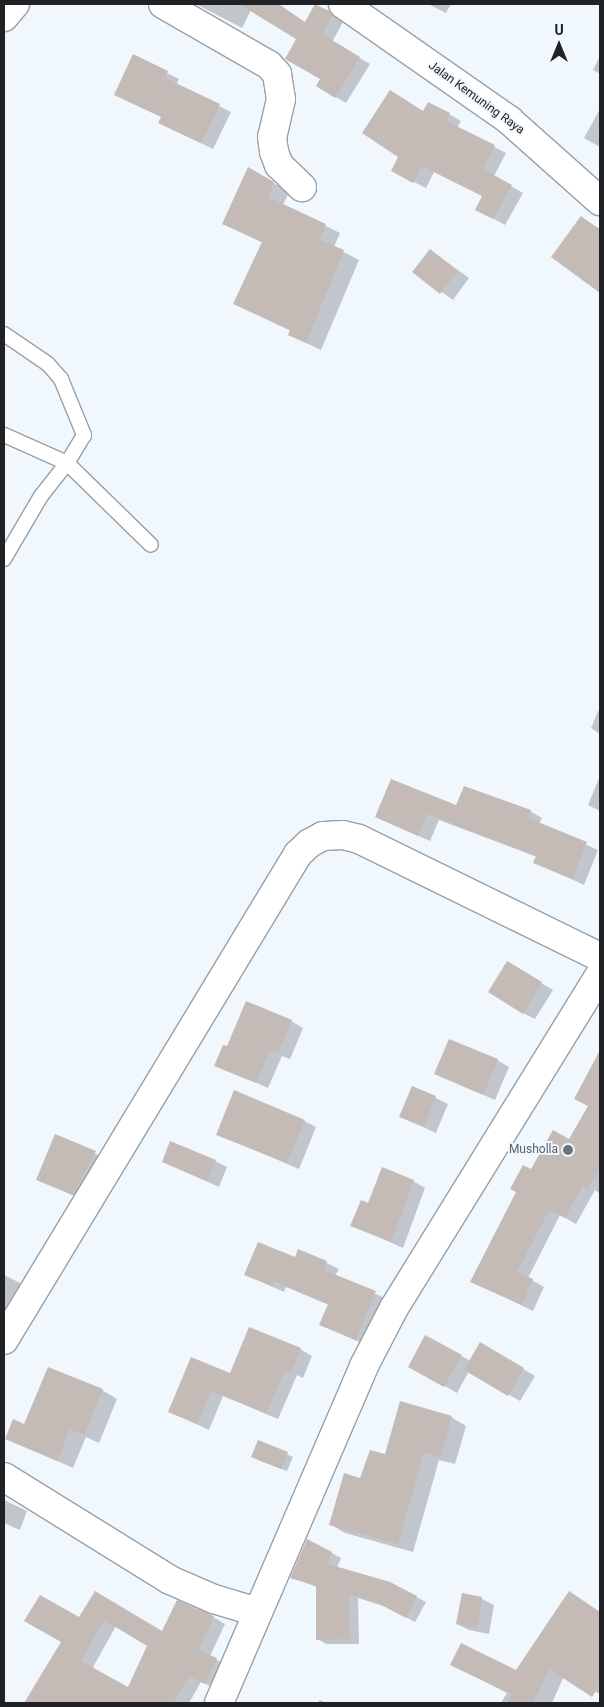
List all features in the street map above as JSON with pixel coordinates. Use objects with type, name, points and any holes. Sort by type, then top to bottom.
[{"type":"street","points":[[4,16],[15,4]]},
{"type":"street","points":[[163,4],[269,65],[277,74],[281,99],[272,136],[274,152],[280,165],[302,186]]},
{"type":"street","name":"Jalan Kemuning Raya","points":[[343,4],[509,120],[600,201]]},
{"type":"street","points":[[4,1340],[298,854],[310,843],[324,836],[342,835],[359,839],[600,957]]},
{"type":"street","points":[[219,1703],[364,1366],[394,1308],[600,974]]},
{"type":"street","points":[[4,1477],[170,1580],[214,1599],[257,1612]]},
{"type":"lane","points":[[4,334],[48,364],[68,393],[84,435],[67,463],[9,539],[4,559]]},
{"type":"lane","points":[[4,435],[67,463],[151,545]]},
{"type":"building","points":[[239,4],[277,4],[305,22],[315,4],[329,11],[333,15],[322,34],[360,57],[335,98],[316,86],[320,79],[285,59],[296,39]]},
{"type":"building","points":[[133,54],[168,71],[165,78],[220,104],[201,143],[158,123],[161,117],[114,95]]},
{"type":"building","points":[[390,90],[423,111],[428,102],[450,113],[446,121],[495,145],[483,169],[512,185],[493,219],[475,210],[482,196],[422,166],[413,183],[391,171],[398,157],[362,133]]},
{"type":"building","points":[[248,167],[274,182],[268,197],[326,224],[319,240],[344,250],[306,343],[288,335],[290,330],[233,304],[262,242],[222,224]]},
{"type":"building","points":[[581,216],[600,230],[600,293],[551,257]]},
{"type":"building","points":[[430,249],[458,271],[440,294],[412,272]]},
{"type":"building","points":[[391,779],[456,805],[464,786],[531,810],[528,818],[587,842],[572,879],[533,863],[536,856],[427,814],[418,836],[375,817]]},
{"type":"building","points":[[507,961],[542,982],[523,1014],[488,992]]},
{"type":"building","points":[[246,1001],[292,1020],[278,1053],[270,1050],[256,1083],[214,1066],[223,1045],[227,1046]]},
{"type":"building","points":[[449,1039],[498,1059],[483,1095],[434,1074]]},
{"type":"building","points":[[600,1050],[600,1167],[588,1188],[583,1185],[565,1218],[549,1210],[517,1272],[533,1279],[522,1305],[470,1282],[516,1192],[510,1189],[523,1165],[531,1169],[553,1130],[569,1139],[588,1106],[574,1099]]},
{"type":"building","points":[[412,1086],[436,1096],[424,1127],[399,1117]]},
{"type":"building","points":[[234,1090],[305,1120],[287,1163],[216,1135]]},
{"type":"building","points":[[55,1134],[96,1151],[73,1195],[36,1180]]},
{"type":"building","points":[[170,1141],[216,1160],[207,1181],[162,1162]]},
{"type":"building","points":[[382,1167],[414,1180],[391,1242],[350,1226],[361,1200],[368,1203]]},
{"type":"building","points":[[258,1242],[295,1257],[298,1249],[327,1261],[324,1270],[376,1291],[356,1340],[319,1325],[328,1304],[274,1281],[272,1286],[244,1275]]},
{"type":"building","points":[[249,1327],[301,1348],[291,1372],[285,1370],[266,1413],[211,1391],[197,1424],[168,1412],[191,1357],[230,1373]]},
{"type":"building","points":[[425,1335],[462,1355],[444,1387],[408,1367]]},
{"type":"building","points":[[480,1342],[524,1368],[508,1396],[464,1370]]},
{"type":"building","points":[[48,1367],[103,1389],[84,1435],[70,1429],[57,1461],[5,1439],[13,1419],[24,1424]]},
{"type":"building","points":[[400,1401],[452,1416],[440,1457],[424,1452],[398,1544],[329,1525],[344,1473],[360,1478],[370,1450],[385,1454]]},
{"type":"building","points":[[258,1440],[288,1452],[281,1469],[251,1457]]},
{"type":"building","points":[[307,1539],[332,1552],[328,1564],[390,1582],[417,1596],[406,1618],[376,1602],[349,1594],[350,1639],[316,1640],[316,1586],[290,1578]]},
{"type":"building","points":[[95,1591],[162,1631],[177,1600],[214,1616],[198,1650],[217,1658],[205,1684],[189,1676],[173,1703],[24,1703],[61,1642],[24,1621],[40,1595],[79,1617]],"holes":[[[104,1620],[147,1646],[128,1687],[81,1661]]]},
{"type":"building","points":[[569,1591],[600,1612],[600,1685],[592,1697],[549,1669],[533,1703],[507,1703],[511,1694],[450,1665],[461,1643],[516,1670]]},
{"type":"building","points":[[462,1593],[482,1597],[477,1628],[456,1624]]},
{"type":"place","name":"Musholla","points":[[568,1150]]}]
